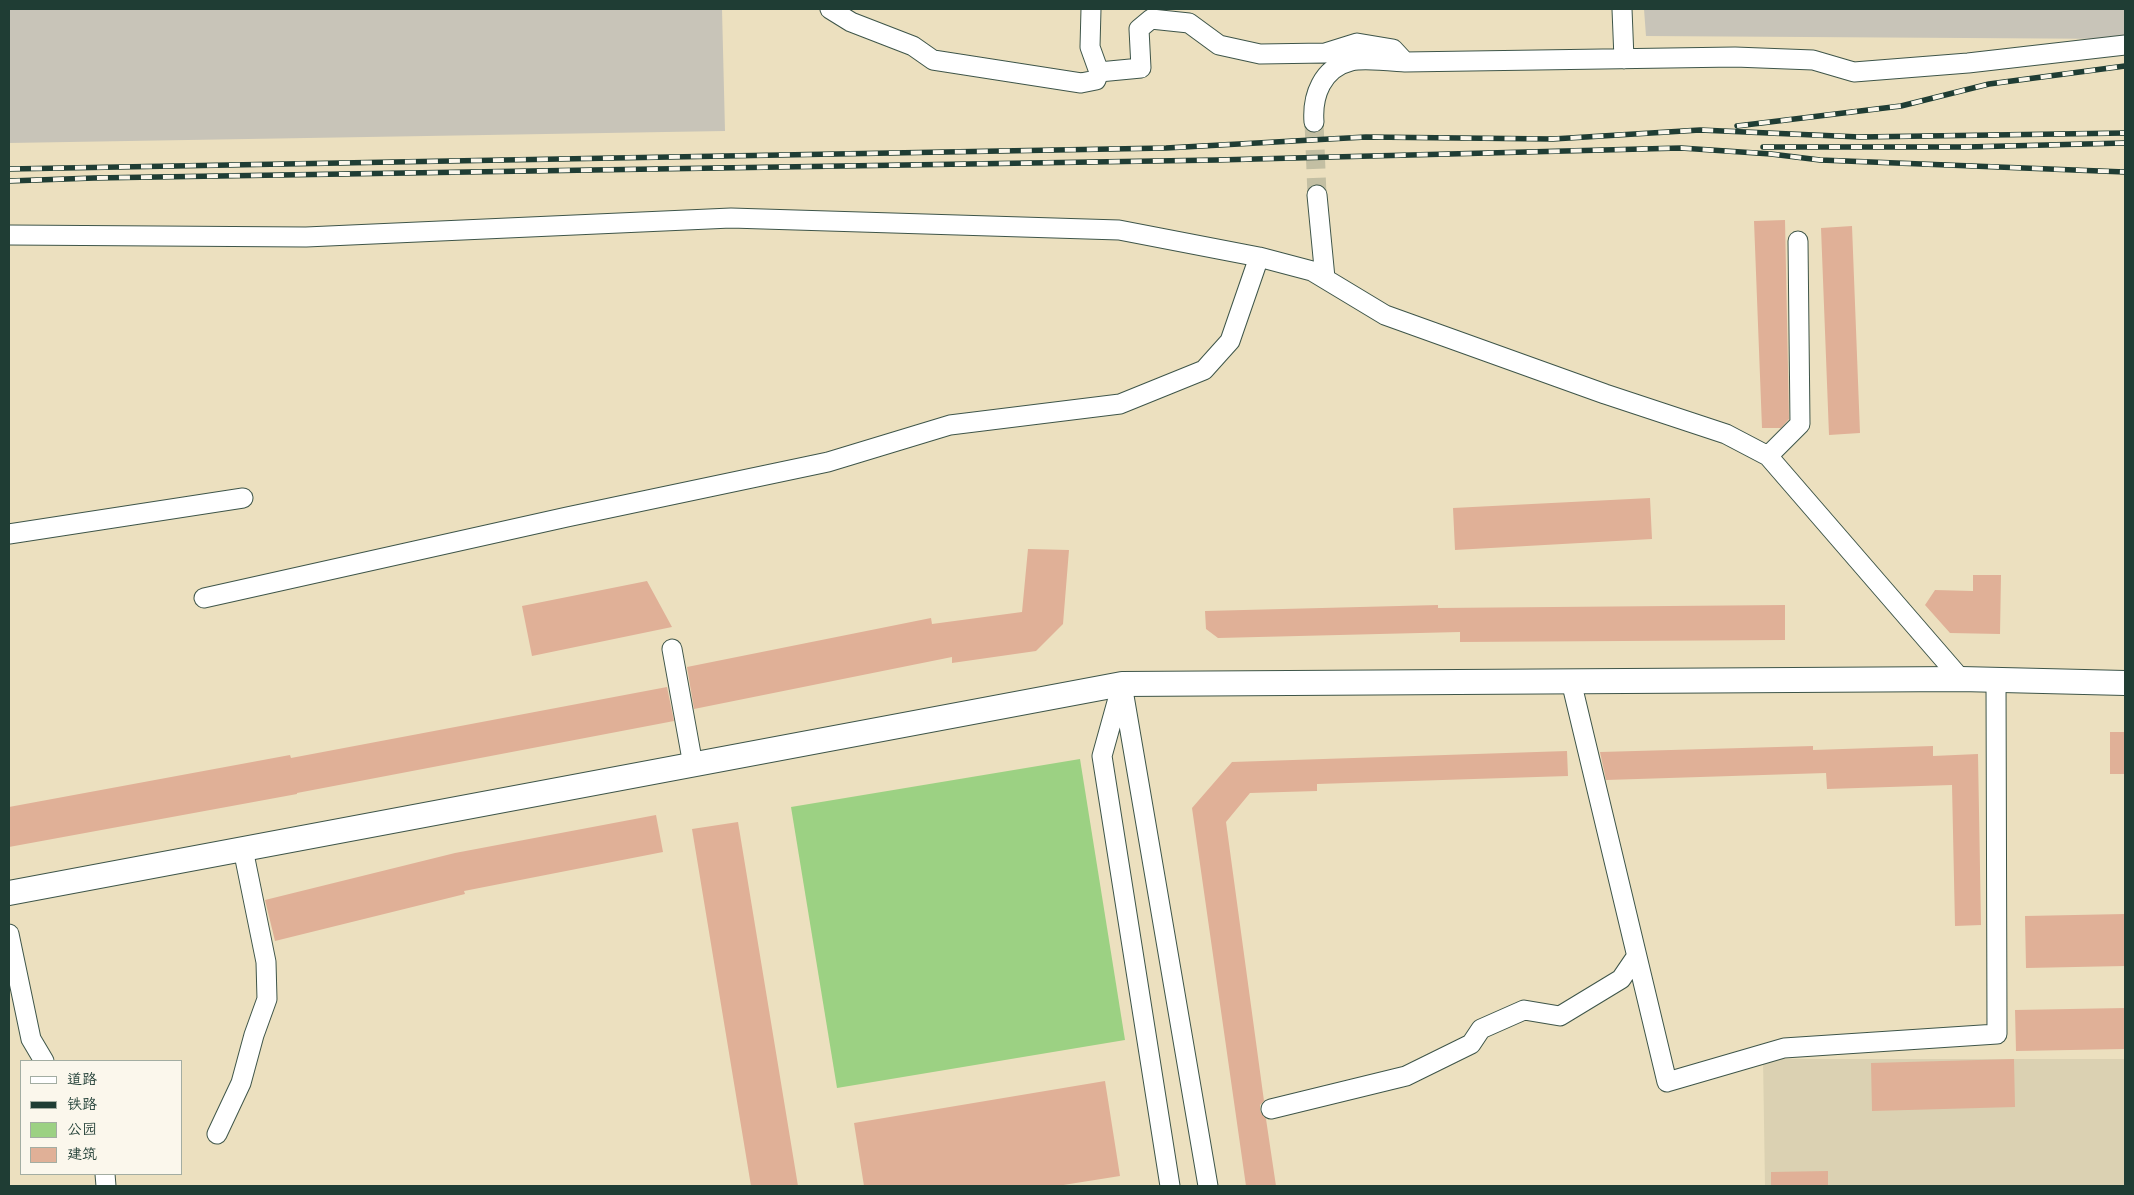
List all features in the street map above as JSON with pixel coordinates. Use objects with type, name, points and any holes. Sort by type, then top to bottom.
[{"type":"main road","points":[[9,893],[1122,684],[1961,678],[2125,683]]},
{"type":"street","points":[[830,9],[851,22],[913,46],[933,60],[1080,84],[1096,80],[1099,72],[1090,48],[1091,9]]},
{"type":"street","points":[[1622,9],[1624,59]]},
{"type":"street","points":[[1099,72],[1141,68],[1139,29],[1151,14],[1172,15],[1189,23],[1219,45],[1260,54],[1325,53],[1357,43],[1393,49],[1405,62]]},
{"type":"street","points":[[1314,122],[1313,106],[1316,91],[1325,77],[1337,67],[1351,60],[1405,62],[1735,57],[1813,60],[1854,72],[1968,63],[2125,45]]},
{"type":"street","points":[[1317,195],[1325,278]]},
{"type":"street","points":[[9,235],[306,237],[731,218],[1119,230],[1259,258],[1312,271],[1385,315],[1605,394],[1726,434],[1768,456],[1961,678]]},
{"type":"street","points":[[1768,456],[1800,424],[1798,241]]},
{"type":"street","points":[[204,598],[567,517],[828,462],[950,425],[1120,404],[1204,370],[1230,341],[1259,258]]},
{"type":"street","points":[[9,534],[243,498]]},
{"type":"street","points":[[672,649],[693,765]]},
{"type":"street","points":[[1571,681],[1667,1082],[1784,1048],[1997,1034],[1996,680]]},
{"type":"street","points":[[1122,684],[1102,756],[1170,1186]]},
{"type":"street","points":[[1122,684],[1208,1186]]},
{"type":"street","points":[[217,1134],[241,1083],[254,1035],[267,999],[266,962],[243,849]]},
{"type":"street","points":[[9,934],[31,1039],[43,1060]]},
{"type":"street","points":[[1271,1109],[1406,1076],[1471,1044],[1482,1029],[1524,1010],[1560,1016],[1621,980],[1636,957]]},
{"type":"shaded area","points":[[9,9],[722,9],[725,131],[9,143]]},
{"type":"shaded area","points":[[1644,9],[2125,9],[2125,39],[1646,36]]},
{"type":"shaded area","points":[[1763,1059],[2125,1059],[2125,1186],[1765,1186]]},
{"type":"green space","points":[[1080,759],[1125,1040],[837,1088],[791,807]]},
{"type":"building","points":[[1785,220],[1789,419],[1781,428],[1762,428],[1754,221]]},
{"type":"building","points":[[1852,226],[1860,433],[1829,435],[1821,228]]},
{"type":"building","points":[[1650,498],[1652,539],[1455,550],[1453,508]]},
{"type":"building","points":[[1028,549],[1069,550],[1063,624],[1036,651],[952,663],[952,657],[694,709],[687,667],[931,618],[932,624],[1022,612]]},
{"type":"building","points":[[1973,575],[2001,575],[2000,634],[1950,633],[1925,605],[1935,590],[1973,591]]},
{"type":"building","points":[[647,581],[672,627],[532,656],[522,606]]},
{"type":"building","points":[[1438,605],[1438,608],[1785,605],[1785,640],[1460,642],[1460,632],[1218,638],[1206,629],[1205,611]]},
{"type":"building","points":[[667,687],[674,721],[297,794],[9,847],[9,807],[290,755],[291,758]]},
{"type":"building","points":[[2110,732],[2125,732],[2125,774],[2110,774]]},
{"type":"building","points":[[1813,746],[1813,750],[1933,746],[1933,756],[1978,754],[1981,925],[1955,926],[1952,785],[1827,789],[1826,773],[1606,780],[1600,752]]},
{"type":"building","points":[[1567,751],[1568,776],[1317,784],[1317,791],[1250,793],[1226,822],[1264,1101],[1260,1105],[1260,1111],[1266,1119],[1276,1186],[1246,1186],[1192,808],[1232,762]]},
{"type":"building","points":[[656,815],[663,852],[464,891],[465,894],[275,941],[265,900],[455,853]]},
{"type":"building","points":[[738,822],[798,1186],[751,1186],[692,829]]},
{"type":"building","points":[[2125,914],[2125,966],[2026,968],[2025,916]]},
{"type":"building","points":[[2125,1008],[2125,1049],[2016,1051],[2015,1010]]},
{"type":"building","points":[[2014,1059],[2015,1107],[1872,1111],[1871,1063]]},
{"type":"building","points":[[1105,1081],[1120,1176],[1057,1186],[864,1186],[854,1123]]},
{"type":"building","points":[[1828,1171],[1828,1186],[1771,1186],[1771,1172]]},
{"type":"tunnel","points":[[1314,122],[1317,195]]},
{"type":"railway","points":[[1737,126],[1901,106],[1989,84],[2125,66]]},
{"type":"railway","points":[[9,169],[1166,148],[1366,137],[1553,139],[1700,130],[1860,137],[2125,133]]},
{"type":"railway","points":[[1763,147],[1967,147],[2125,143]]},
{"type":"railway","points":[[9,181],[94,178],[1217,160],[1681,148],[1771,154],[1820,160],[2125,172]]}]
